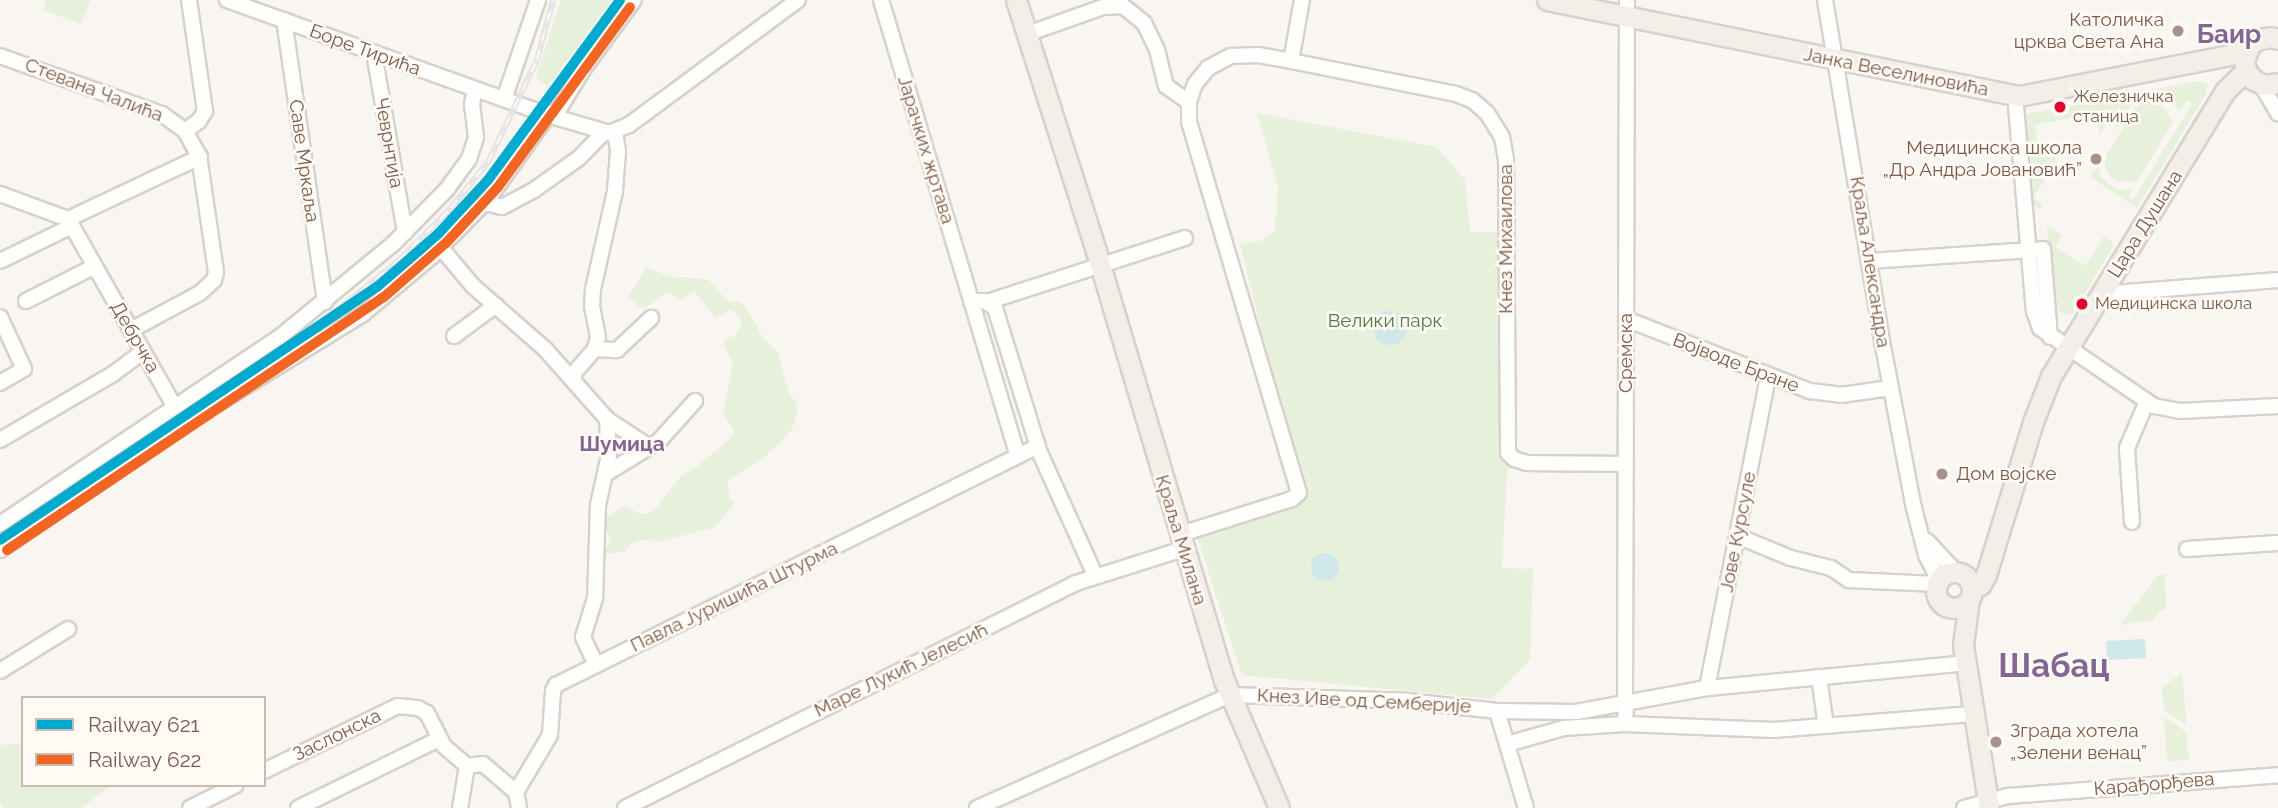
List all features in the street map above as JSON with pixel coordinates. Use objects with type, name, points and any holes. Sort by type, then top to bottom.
[{"type":"main road","name":"Краља Милана","points":[[1016,0],[1230,695],[1279,808]]},
{"type":"main road","name":"Јанка Веселиновића","points":[[1547,0],[1627,8],[1836,61],[2015,95],[2198,61],[2255,73]]},
{"type":"main road","points":[[2255,73],[2256,40],[2270,37],[2278,40]]},
{"type":"main road","points":[[2198,61],[2221,74],[2222,98]]},
{"type":"main road","name":"Цара Душана","points":[[1965,654],[1971,594],[1984,580],[2042,397],[2067,348],[2222,98],[2234,92],[2255,73]]},
{"type":"main road","name":"Цара Душана","points":[[1948,577],[1978,563],[1996,537]]},
{"type":"main road","points":[[1948,577],[1968,579],[1971,594],[1956,609],[1946,607],[1937,598],[1948,577]]},
{"type":"main road","name":"Цара Душана","points":[[1946,607],[1965,654],[1988,804]]},
{"type":"street","points":[[131,330],[200,293],[214,280],[215,263],[200,158],[185,131],[199,121],[205,111],[190,0]]},
{"type":"street","name":"Боре Тирића","points":[[227,0],[548,115]]},
{"type":"street","points":[[504,99],[538,0]]},
{"type":"street","points":[[0,550],[194,418],[363,314],[441,248],[485,203],[548,115],[559,108],[584,68],[634,0]]},
{"type":"street","points":[[485,203],[502,207],[534,190],[609,133],[629,125],[799,0]]},
{"type":"street","name":"Јарачких жртава","points":[[881,0],[1018,456]]},
{"type":"street","points":[[1291,61],[1302,0]]},
{"type":"street","name":"Краља Александра","points":[[1825,0],[1891,388],[1918,524],[1948,577]]},
{"type":"street","points":[[1027,34],[1103,8],[1123,6],[1144,23],[1168,89],[1189,102],[1192,131],[1299,493],[1292,499],[1181,542]]},
{"type":"street","name":"Сремска","points":[[1625,724],[1627,8]]},
{"type":"street","name":"Саве Мркаља","points":[[284,20],[325,302]]},
{"type":"street","name":"Чеврнтија","points":[[374,53],[405,232]]},
{"type":"street","name":"Кнез Михаилова","points":[[1189,102],[1201,76],[1224,58],[1248,54],[1456,94],[1472,100],[1491,117],[1502,137],[1507,160],[1508,453],[1517,461],[1527,463],[1626,464]]},
{"type":"street","name":"Стевана Чалића","points":[[0,56],[162,114],[185,131]]},
{"type":"street","points":[[2255,73],[2278,113]]},
{"type":"street","points":[[0,524],[281,336],[325,302],[405,232],[447,189],[469,159],[476,137],[472,104],[475,89]]},
{"type":"street","points":[[2015,95],[2035,316],[2040,328],[2147,401],[2165,409],[2180,411],[2278,406]]},
{"type":"street","points":[[548,115],[609,133],[618,151],[615,191],[593,289],[592,307],[598,337],[595,349],[574,373],[574,381]]},
{"type":"street","points":[[0,261],[70,222],[200,158]]},
{"type":"street","points":[[0,194],[70,222]]},
{"type":"street","name":"Дебрчка","points":[[70,222],[175,407]]},
{"type":"street","points":[[971,301],[987,302],[1185,238]]},
{"type":"street","points":[[441,248],[473,286],[545,349],[607,419],[648,446]]},
{"type":"street","points":[[1869,261],[2029,248]]},
{"type":"street","points":[[26,301],[94,266]]},
{"type":"street","points":[[2101,294],[2278,280]]},
{"type":"street","points":[[987,302],[998,314],[1038,446],[1095,575]]},
{"type":"street","points":[[454,336],[496,305]]},
{"type":"street","points":[[0,317],[24,369],[0,383]]},
{"type":"street","points":[[595,349],[617,350],[651,318]]},
{"type":"street","name":"Војводе Бране","points":[[1626,319],[1810,391],[1832,394],[1891,388]]},
{"type":"street","points":[[0,440],[113,374],[143,351]]},
{"type":"street","name":"Јове Курсуле","points":[[1707,688],[1768,376]]},
{"type":"street","points":[[607,473],[659,441],[695,401]]},
{"type":"street","points":[[2132,522],[2127,448],[2147,401]]},
{"type":"street","points":[[596,665],[583,637],[594,598],[598,505],[607,473],[610,431],[607,419]]},
{"type":"street","points":[[1018,456],[1038,446]]},
{"type":"street","name":"Павла Јуришића Штурма","points":[[516,792],[550,735],[556,685],[1018,456]]},
{"type":"street","points":[[1737,536],[1791,558],[1831,568],[1849,580],[1948,577]]},
{"type":"street","name":"Маре Лукић Јелесић","points":[[625,808],[1095,575],[1181,542]]},
{"type":"street","points":[[2187,549],[2278,543]]},
{"type":"street","points":[[0,671],[68,629]]},
{"type":"street","name":"Кнез Иве од Семберије","points":[[1230,695],[1407,701],[1497,710],[1576,712],[1707,688],[1819,677],[1965,654]]},
{"type":"street","points":[[1819,677],[1826,726]]},
{"type":"street","points":[[977,808],[1230,695]]},
{"type":"street","name":"Заслонска","points":[[266,770],[398,706],[418,708],[426,713],[439,738],[467,766]]},
{"type":"street","points":[[1497,710],[1525,808]]},
{"type":"street","points":[[1507,744],[1564,728],[1625,724],[1774,730],[1975,714]]},
{"type":"street","points":[[299,808],[439,738]]},
{"type":"street","points":[[460,808],[467,766],[483,764],[516,792],[519,808]]},
{"type":"street","name":"Карађорђева","points":[[1964,808],[1988,804],[2008,796],[2278,775]]},
{"type":"street","points":[[190,808],[232,787]]},
{"type":"green space","points":[[46,0],[90,0],[81,24],[43,10]]},
{"type":"green space","points":[[561,0],[612,0],[548,86],[536,77]]},
{"type":"green space","points":[[2199,81],[2207,84],[2206,94],[2137,208],[2090,177],[2098,165],[2100,175],[2110,185],[2119,190],[2133,189],[2128,197],[2133,200],[2192,104],[2187,100],[2180,111],[2164,95],[2141,96],[2135,99],[2118,127],[2108,121],[2100,135],[2097,119],[2085,122],[2083,115],[2035,125],[2040,154],[2053,151],[2056,162],[2033,198],[2043,205],[2040,209],[2031,203],[2022,115]]},
{"type":"green space","points":[[2147,100],[2161,105],[2173,122],[2137,182],[2116,181],[2109,176],[2103,161],[2138,103]]},
{"type":"green space","name":"Велики парк","points":[[1257,113],[1437,147],[1465,180],[1470,232],[1505,232],[1509,434],[1502,568],[1533,569],[1530,660],[1492,699],[1242,675],[1197,537],[1303,502],[1240,244],[1260,241],[1275,230],[1278,188]]},
{"type":"green space","points":[[2047,226],[2062,235],[2055,247],[2085,266],[2104,236],[2113,242],[2113,247],[2071,316],[2053,309]]},
{"type":"green space","points":[[646,267],[668,276],[709,280],[728,302],[739,302],[745,306],[763,338],[778,353],[789,394],[797,403],[797,415],[792,429],[779,444],[762,459],[728,480],[729,498],[735,503],[715,527],[662,541],[640,540],[630,544],[625,551],[606,554],[605,549],[611,542],[605,527],[605,518],[626,505],[637,513],[647,514],[656,508],[681,476],[699,465],[733,436],[733,429],[723,413],[733,363],[723,344],[727,338],[735,336],[742,324],[739,316],[731,309],[716,319],[694,291],[681,300],[667,292],[644,309],[637,306],[629,296]]},
{"type":"green space","points":[[2165,574],[2166,608],[2159,611],[2153,620],[2120,625],[2158,575]]},
{"type":"green space","points":[[2182,673],[2186,724],[2164,710],[2162,687]]},
{"type":"green space","points":[[2164,717],[2186,732],[2189,760],[2167,761]]},
{"type":"green space","points":[[21,743],[21,787],[109,787],[81,808],[3,808],[0,801],[0,745]]},
{"type":"water","points":[[1390,311],[1402,316],[1407,328],[1402,340],[1390,345],[1378,340],[1373,328],[1378,316]]},
{"type":"water","points":[[1325,553],[1335,557],[1339,567],[1335,577],[1325,581],[1315,577],[1311,567],[1315,557]]},
{"type":"water","points":[[2145,639],[2146,658],[2107,660],[2106,641]]},
{"type":"railway","points":[[299,341],[398,261],[451,208],[488,162],[537,60],[553,0]]},
{"type":"rail line","name":"621","points":[[0,540],[377,287],[438,234],[488,180],[620,0]]},
{"type":"rail line","name":"622","points":[[7,550],[384,297],[446,243],[498,187],[630,7]]},
{"type":"place","name":"Католичка црква Света Ана","points":[[2178,31]]},
{"type":"place","name":"Железничка станица","points":[[2060,107]]},
{"type":"place","name":"Медицинска школа „Др Андра Јовановић”","points":[[2096,159]]},
{"type":"place","name":"Медицинска школа","points":[[2082,304]]},
{"type":"place","name":"Дом војске","points":[[1942,474]]},
{"type":"place","name":"Зграда хотела „Зелени венац”","points":[[1996,742]]},
{"type":"district","name":"Баир","points":[[2229,35]]},
{"type":"district","name":"Шумица","points":[[622,444]]},
{"type":"district","name":"Шабац","points":[[2054,666]]}]
